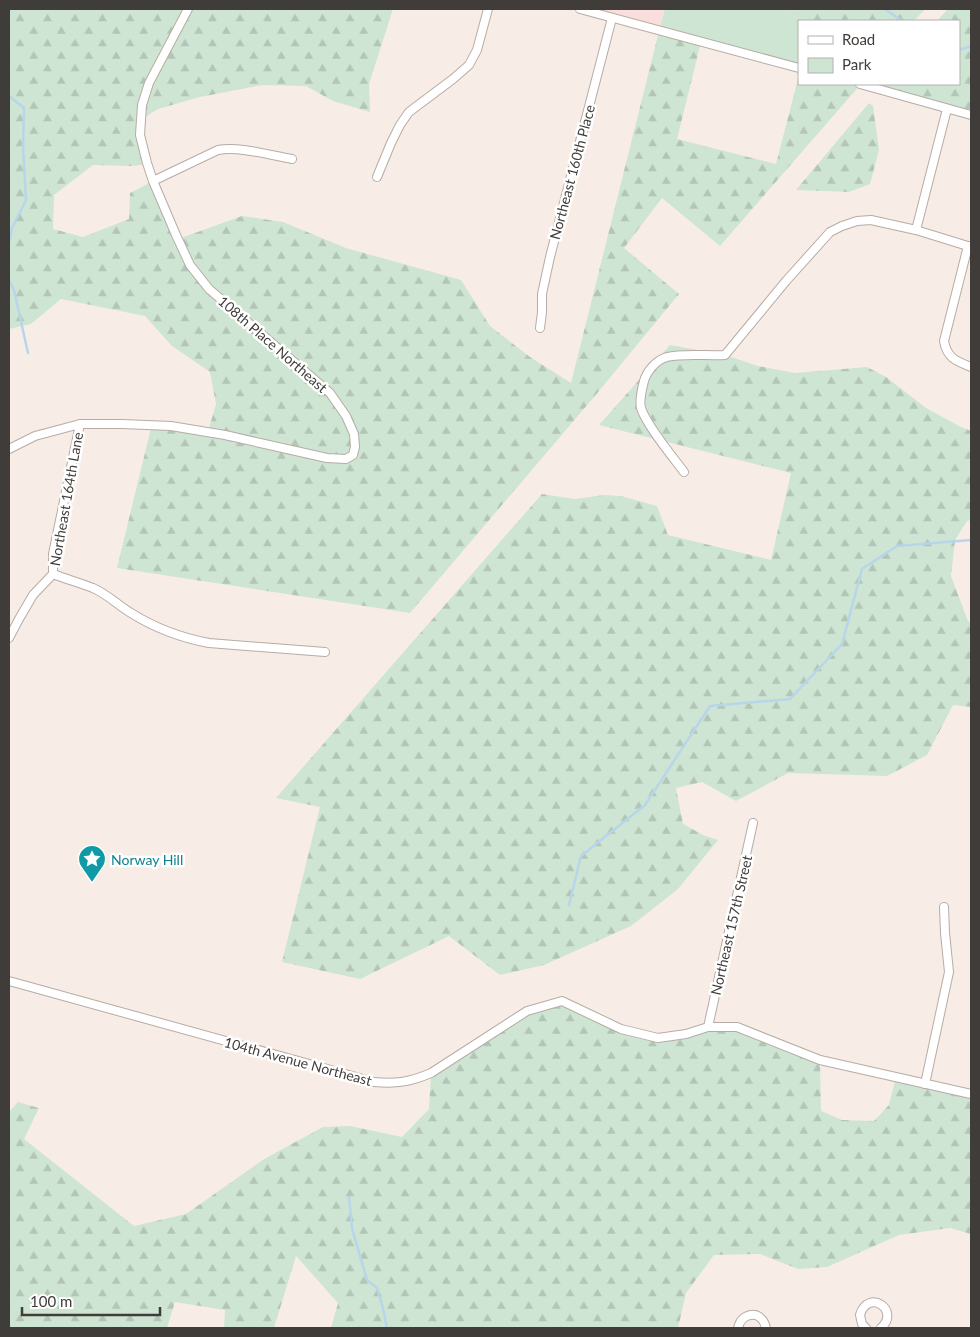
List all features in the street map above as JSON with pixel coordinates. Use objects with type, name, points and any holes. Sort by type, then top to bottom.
[{"type":"street","name":"108th Place Northeast","points":[[80,424],[171,426],[224,435],[327,458],[346,459],[352,455],[355,447],[354,434],[346,416],[330,393],[209,289],[190,265],[153,180],[140,135],[142,105],[149,82],[188,9]]},
{"type":"street","points":[[377,177],[391,143],[409,112],[469,65],[477,50],[488,9]]},
{"type":"street","points":[[580,9],[798,68]]},
{"type":"street","name":"Northeast 160th Place","points":[[540,328],[542,294],[550,257],[612,18]]},
{"type":"street","points":[[863,85],[971,115]]},
{"type":"street","points":[[916,230],[947,109]]},
{"type":"street","points":[[153,180],[226,148],[292,159]]},
{"type":"street","points":[[684,472],[650,424],[641,407],[642,390],[646,374],[655,364],[666,357],[724,355],[830,232],[842,226],[857,221],[870,220],[916,230],[970,246],[944,340],[946,350],[951,357],[971,367]]},
{"type":"street","points":[[9,449],[35,436],[80,424]]},
{"type":"street","name":"Northeast 164th Lane","points":[[53,574],[54,554],[80,424]]},
{"type":"street","points":[[9,638],[33,595],[53,574],[93,588],[109,597],[123,609],[153,626],[192,640],[325,652]]},
{"type":"street","name":"Northeast 157th Street","points":[[708,1027],[753,823]]},
{"type":"street","points":[[925,1084],[950,972],[944,906]]},
{"type":"street","name":"104th Avenue Northeast","points":[[9,981],[374,1082],[389,1084],[413,1080],[431,1073],[527,1011],[562,1001],[621,1029],[658,1038],[686,1034],[708,1027],[737,1027],[820,1060],[971,1094]]},
{"type":"street","points":[[866,1328],[862,1324],[860,1314],[864,1306],[873,1302],[882,1305],[887,1312],[887,1320],[881,1328]]},
{"type":"street","points":[[738,1328],[742,1319],[750,1315],[760,1317],[764,1321],[766,1328]]},
{"type":"shaded area","points":[[580,9],[665,9],[659,31]]},
{"type":"green space","points":[[9,9],[393,9],[369,84],[370,112],[333,101],[306,86],[262,85],[200,97],[158,109],[137,122],[151,164],[131,166],[93,165],[54,195],[53,229],[83,237],[129,219],[130,193],[153,181],[181,238],[242,216],[283,222],[346,248],[461,280],[490,326],[530,357],[571,383],[659,31],[701,42],[677,139],[776,164],[798,79],[798,85],[860,85],[720,246],[662,198],[624,248],[679,294],[410,613],[117,568],[151,428],[207,435],[216,404],[210,372],[172,346],[145,316],[61,299],[31,324],[9,329]]},
{"type":"green space","points":[[665,9],[785,9],[798,20],[798,68],[659,31]]},
{"type":"green space","points":[[785,9],[925,9],[915,20],[798,20]]},
{"type":"green space","points":[[948,9],[971,9],[971,115],[878,89],[881,85],[960,85],[960,20],[938,20]]},
{"type":"green space","points":[[869,103],[873,106],[879,150],[870,184],[849,192],[796,190]]},
{"type":"green space","points":[[670,345],[725,355],[758,366],[795,373],[867,367],[886,377],[926,408],[971,431],[971,520],[967,521],[955,540],[951,576],[968,621],[971,623],[971,707],[953,705],[927,755],[887,776],[788,773],[736,801],[702,782],[676,788],[683,824],[703,835],[718,840],[678,889],[631,926],[544,965],[500,975],[449,936],[360,979],[282,962],[320,807],[276,798],[542,494],[575,499],[604,495],[621,496],[657,506],[668,535],[771,560],[791,473],[599,425]]},
{"type":"green space","points":[[562,1001],[621,1029],[658,1038],[708,1027],[737,1027],[820,1060],[821,1111],[842,1120],[874,1121],[889,1105],[896,1077],[967,1093],[971,1086],[971,1234],[950,1228],[899,1235],[827,1267],[798,1269],[760,1254],[714,1255],[686,1293],[678,1328],[331,1328],[338,1303],[296,1256],[274,1328],[224,1328],[225,1310],[175,1302],[167,1328],[9,1328],[9,1112],[18,1102],[39,1108],[24,1139],[134,1226],[186,1214],[264,1159],[323,1127],[350,1126],[402,1137],[429,1109],[431,1073],[527,1011]]},
{"type":"waterway","points":[[885,9],[901,20]]},
{"type":"waterway","points":[[960,50],[971,46]]},
{"type":"waterway","points":[[9,96],[24,108],[23,147],[26,200],[12,228],[9,243]]},
{"type":"waterway","points":[[9,280],[14,290],[28,353]]},
{"type":"waterway","points":[[569,905],[581,856],[645,805],[710,706],[790,699],[842,644],[862,569],[897,546],[971,540]]},
{"type":"waterway","points":[[349,1197],[352,1228],[367,1280],[377,1288],[387,1328]]},
{"type":"place","name":"Norway Hill","points":[[92,883]]}]
